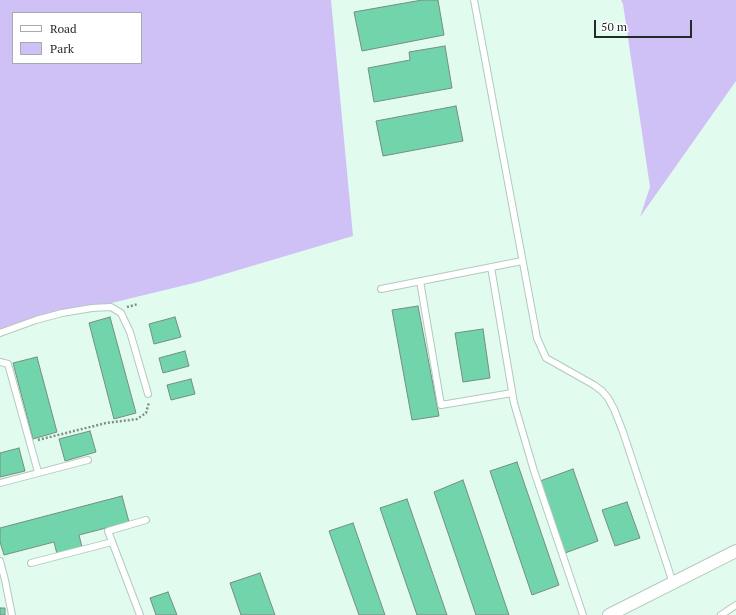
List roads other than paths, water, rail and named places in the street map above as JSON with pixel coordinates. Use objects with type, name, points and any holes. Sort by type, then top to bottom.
[{"type":"street","points":[[609,615],[736,551]]},
{"type":"lane","points":[[474,0],[537,338],[546,358],[598,388],[608,398],[614,409],[673,583]]},
{"type":"lane","points":[[381,289],[522,261]]},
{"type":"lane","points":[[491,268],[512,393],[534,471],[583,615]]},
{"type":"lane","points":[[420,281],[441,405],[512,393]]},
{"type":"lane","points":[[0,333],[36,320],[62,313],[92,308],[111,307],[121,313],[130,332],[148,394]]},
{"type":"lane","points":[[0,362],[8,364],[38,472]]},
{"type":"lane","points":[[0,483],[88,460]]},
{"type":"lane","points":[[140,615],[108,531],[146,520]]},
{"type":"lane","points":[[32,564],[112,542]]},
{"type":"lane","points":[[0,561],[12,615]]},
{"type":"lane","points":[[721,615],[736,605]]}]
